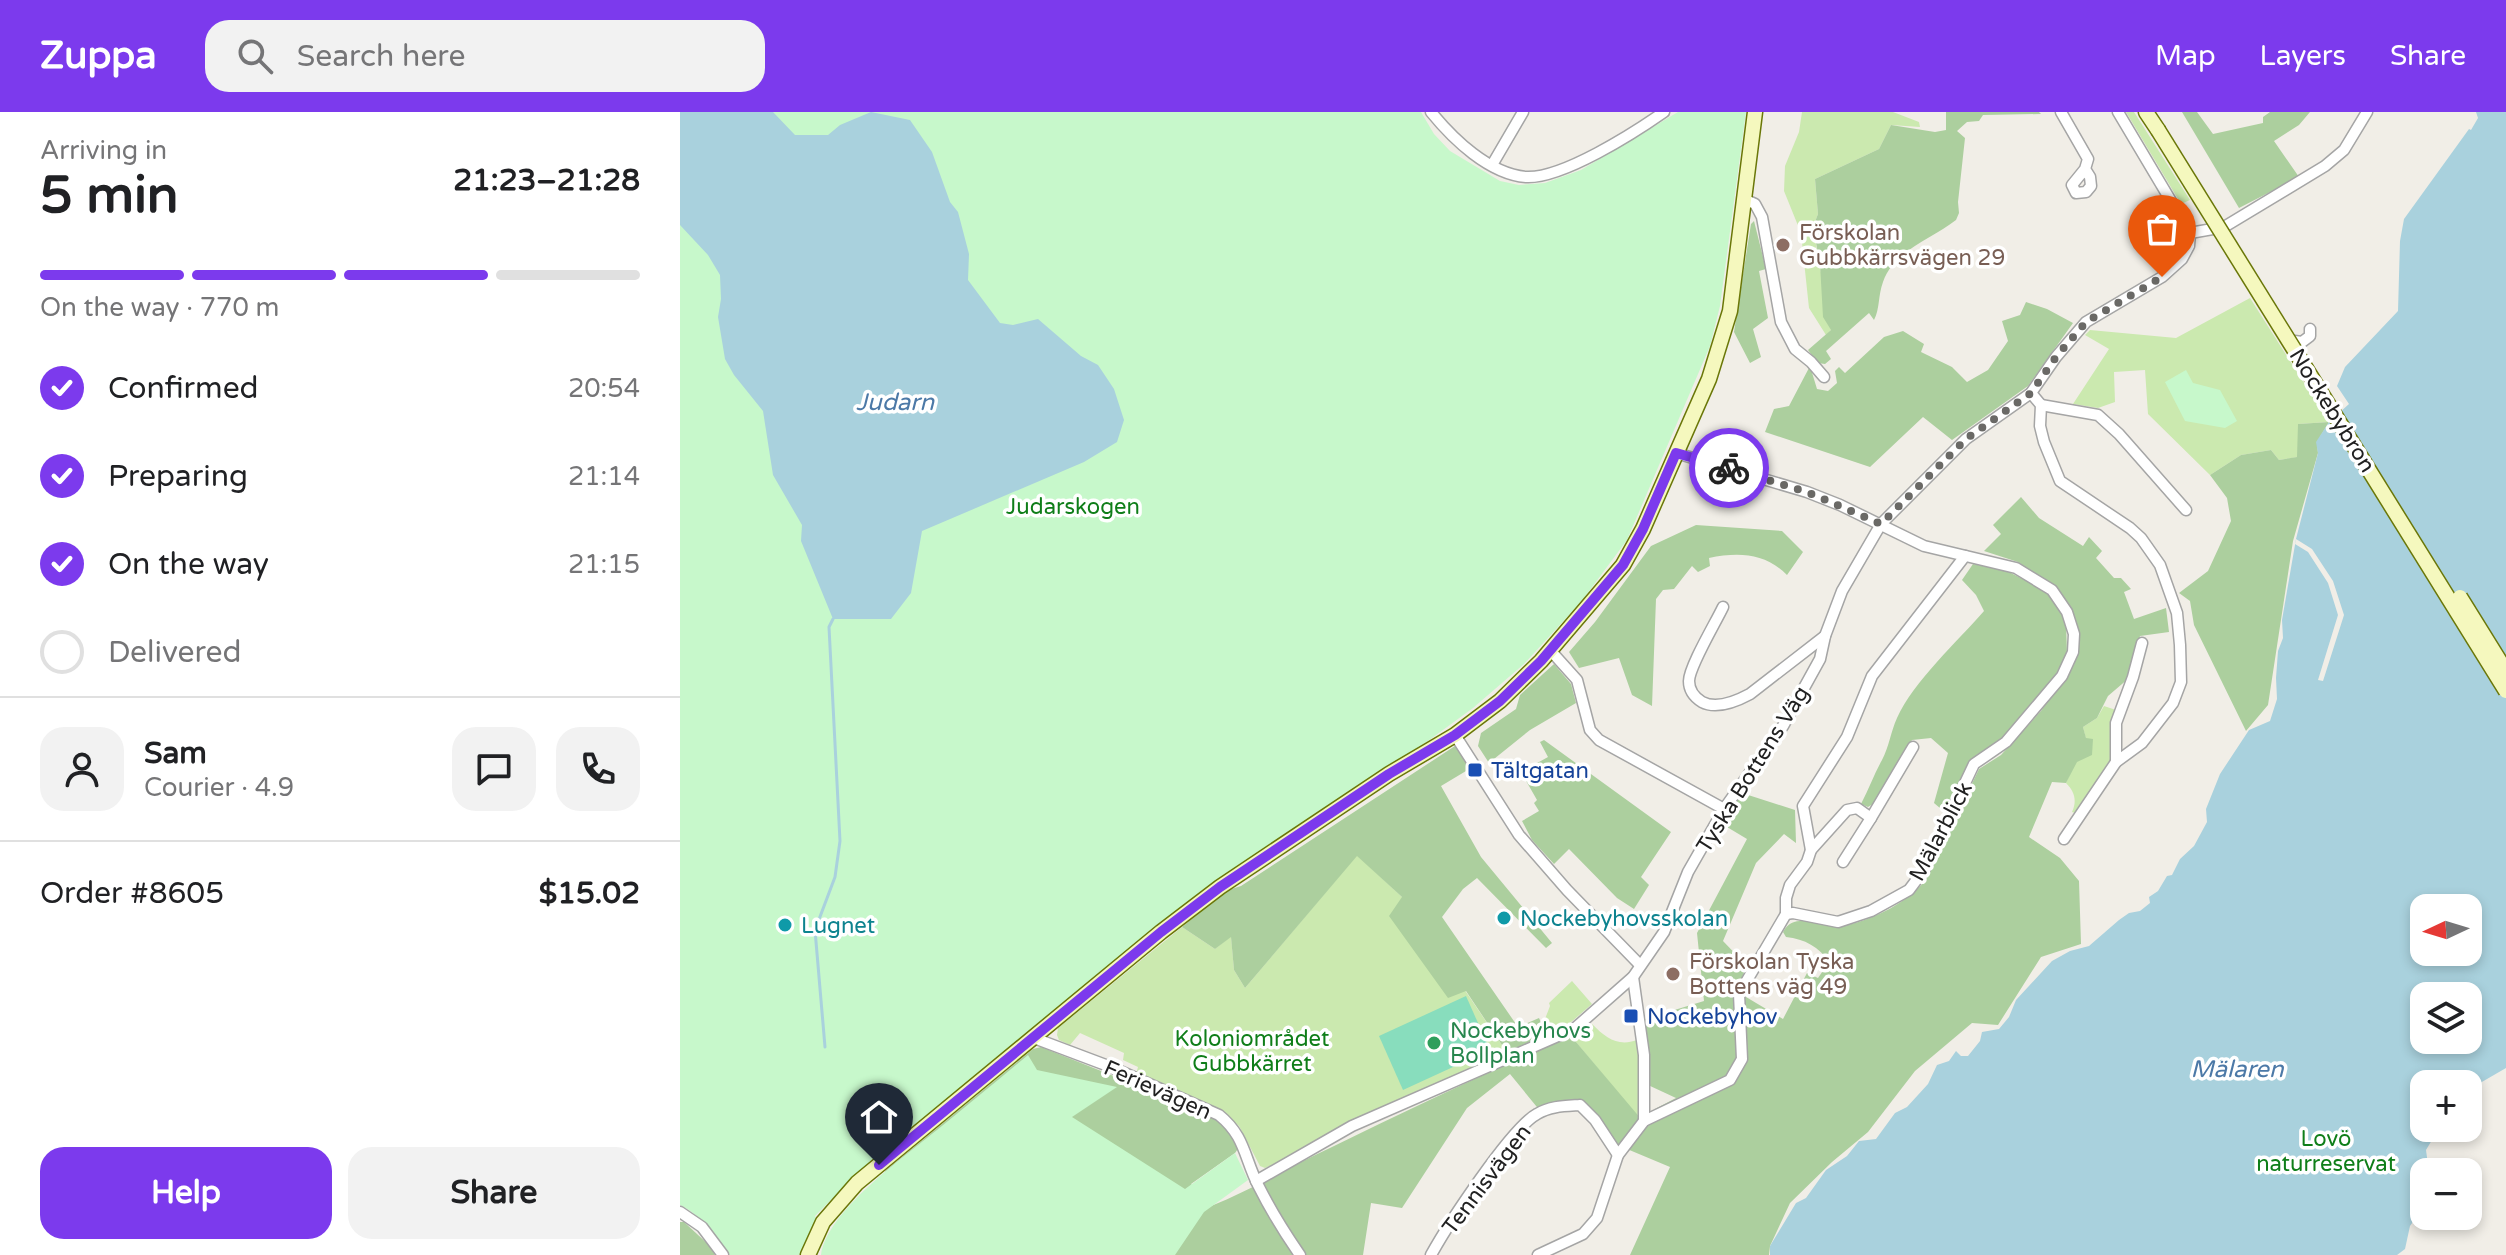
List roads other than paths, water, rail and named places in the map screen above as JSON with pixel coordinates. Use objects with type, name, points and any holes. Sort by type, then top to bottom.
[{"type":"street","points":[[1431,112],[1458,141],[1492,165],[1526,177],[1547,175],[1605,148],[1664,112]]},
{"type":"street","points":[[1492,165],[1523,112]]},
{"type":"street","points":[[808,1255],[823,1222],[857,1183],[1161,932],[1220,887],[1389,774],[1455,735],[1500,701],[1550,650],[1623,565],[1643,529],[1709,379],[1730,311],[1755,112]]},
{"type":"street","points":[[2061,112],[2088,159],[2085,169]]},
{"type":"street","points":[[2118,112],[2188,229],[2224,227],[2325,166],[2344,150],[2367,112]]},
{"type":"street","points":[[2146,112],[2162,128]]},
{"type":"street","points":[[2157,112],[2162,128]]},
{"type":"street","name":"Nockebybron","points":[[2162,128],[2506,671]]},
{"type":"street","name":"Nockebybron","points":[[2162,128],[2506,691]]},
{"type":"street","points":[[1746,200],[1755,204],[1762,217],[1781,322],[1788,339],[1824,377]]},
{"type":"street","name":"Tyska Bottens Väg","points":[[1256,1181],[1352,1126],[1574,1029],[1633,977],[1664,932],[1688,872],[1724,809],[1783,726],[1820,659],[1842,591],[1881,524],[1966,439],[2031,393],[2086,322],[2162,277],[2182,259],[2189,246],[2188,229]]},
{"type":"street","points":[[2212,229],[2284,339],[2302,342],[2310,336],[2310,329]]},
{"type":"street","points":[[2031,393],[2041,405],[2098,415],[2119,434],[2186,510]]},
{"type":"street","points":[[2041,405],[2040,426],[2060,481],[2141,538],[2160,565],[2177,613],[2181,682],[2173,703],[2142,743],[2116,762],[2064,839]]},
{"type":"street","name":"Mälarblick","points":[[1676,453],[1807,492],[1924,546],[2016,568],[2052,590],[2067,612],[2074,634],[2073,652],[2062,676],[2006,742],[1974,764],[1924,870],[1909,890],[1871,911],[1838,922],[1786,914]]},
{"type":"street","points":[[1811,850],[1803,806],[1847,737],[1872,676],[1965,556]]},
{"type":"street","points":[[1723,607],[1689,679],[1692,693],[1710,704],[1736,701],[1750,694],[1825,636]]},
{"type":"street","points":[[2116,762],[2116,723],[2142,643]]},
{"type":"street","points":[[1550,650],[1577,680],[1590,730],[1599,740],[1724,809]]},
{"type":"street","points":[[1455,735],[1519,835],[1640,965]]},
{"type":"street","points":[[1843,862],[1913,747]]},
{"type":"street","points":[[1538,1255],[1583,1234],[1597,1218],[1618,1155],[1644,1121],[1730,1080],[1742,1059],[1739,994],[1786,914],[1790,885],[1807,862],[1811,850],[1847,810],[1857,808],[1871,818]]},
{"type":"street","points":[[1633,977],[1644,1055],[1644,1121]]},
{"type":"street","name":"Ferievägen","points":[[1034,1038],[1111,1067],[1219,1115],[1232,1126],[1242,1141],[1256,1181],[1300,1255]]},
{"type":"street","name":"Tennisvägen","points":[[1431,1255],[1513,1136],[1537,1113],[1554,1107],[1580,1105],[1595,1120],[1618,1155]]},
{"type":"street","points":[[680,1212],[702,1227],[723,1255]]},
{"type":"water","name":"Judarn","points":[[680,112],[773,112],[795,135],[828,135],[840,125],[871,112],[910,120],[932,152],[950,202],[958,212],[969,254],[968,280],[1000,323],[1013,325],[1038,319],[1081,356],[1098,365],[1114,389],[1124,420],[1117,442],[1084,462],[922,531],[911,593],[891,619],[833,619],[801,541],[802,525],[773,475],[763,411],[725,359],[718,317],[720,275],[708,255],[680,225]]},
{"type":"water","name":"Mälaren","points":[[2476,112],[2506,112],[2506,1068],[2482,1082],[2482,1070],[2410,1070],[2410,1142],[2431,1142],[2426,1150],[2427,1158],[2410,1158],[2410,1226],[2405,1249],[2397,1255],[1770,1255],[1770,1246],[1796,1203],[1806,1198],[1826,1170],[1847,1156],[1859,1141],[1876,1139],[1895,1113],[1907,1107],[1928,1084],[1937,1065],[1949,1061],[1956,1051],[1961,1056],[1968,1056],[1980,1041],[1982,1032],[1999,1029],[2009,1017],[2016,1000],[2052,961],[2070,951],[2089,946],[2119,920],[2150,903],[2149,897],[2158,891],[2167,876],[2172,875],[2180,859],[2194,846],[2207,822],[2206,809],[2220,774],[2249,730],[2270,721],[2277,699],[2282,620],[2296,539],[2318,453],[2316,442],[2329,422],[2349,404],[2337,386],[2345,367],[2398,311],[2400,241],[2404,219],[2478,118]]},
{"type":"waterway","points":[[825,1047],[815,930],[835,877],[840,841],[829,627],[833,619]]},
{"type":"place","name":"Förskolan Gubbkärrsvägen 29","points":[[1783,245]]},
{"type":"place","name":"Tältgatan","points":[[1475,770]]},
{"type":"place","name":"Nockebyhovsskolan","points":[[1504,918]]},
{"type":"place","name":"Lugnet","points":[[785,925]]},
{"type":"place","name":"Förskolan Tyska Bottens väg 49","points":[[1673,974]]},
{"type":"place","name":"Nockebyhov","points":[[1631,1016]]},
{"type":"place","name":"Nockebyhovs Bollplan","points":[[1434,1043]]},
{"type":"park label","name":"Judarskogen","points":[[1073,506]]},
{"type":"park label","name":"Koloniområdet Gubbkärret","points":[[1252,1050]]},
{"type":"park label","name":"Lovö naturreservat","points":[[2326,1150]]}]
